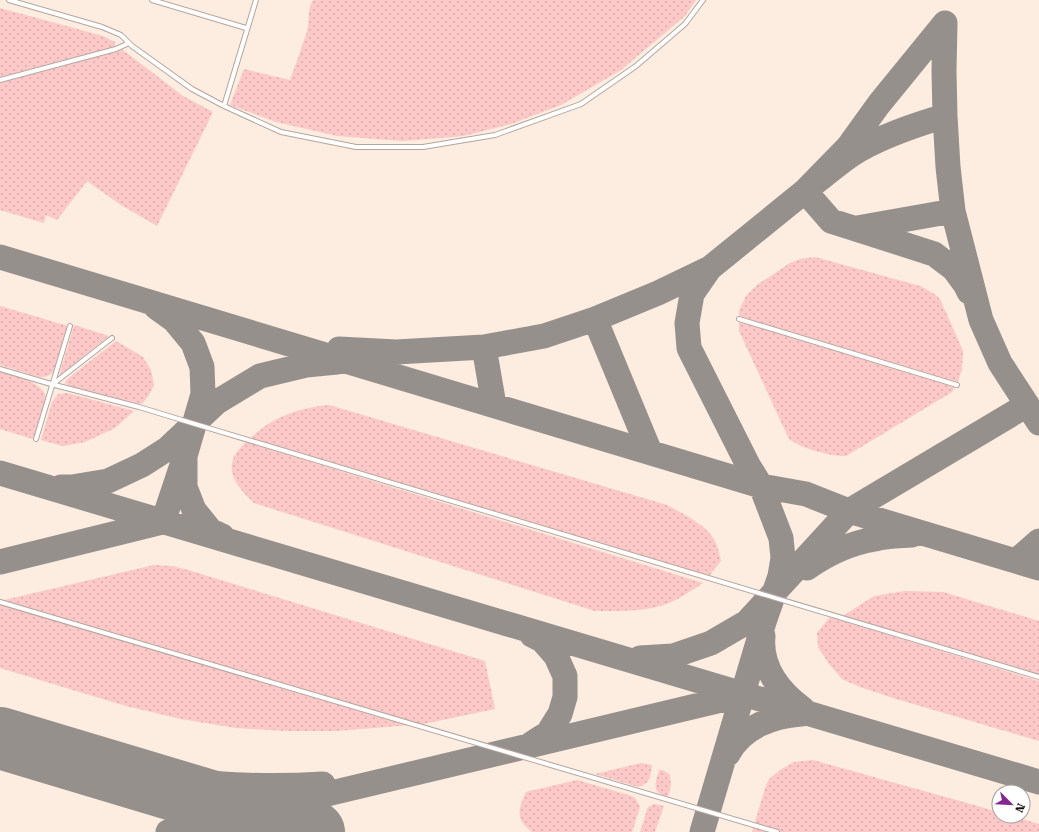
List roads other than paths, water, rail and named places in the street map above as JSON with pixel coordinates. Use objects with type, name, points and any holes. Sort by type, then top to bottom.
[{"type":"lane","points":[[9,0],[102,27],[121,35],[192,89],[224,106],[281,132],[356,147],[423,147],[495,135],[581,104],[636,66],[685,24],[703,0]]},
{"type":"lane","points":[[152,0],[246,28]]},
{"type":"lane","points":[[224,106],[246,28],[256,0]]},
{"type":"lane","points":[[0,80],[116,49],[129,42]]},
{"type":"lane","points":[[738,320],[957,385]]},
{"type":"lane","points":[[36,439],[70,326]]},
{"type":"lane","points":[[53,385],[112,338]]},
{"type":"lane","points":[[0,369],[53,385],[152,411],[1039,677]]},
{"type":"lane","points":[[0,602],[777,832]]}]
